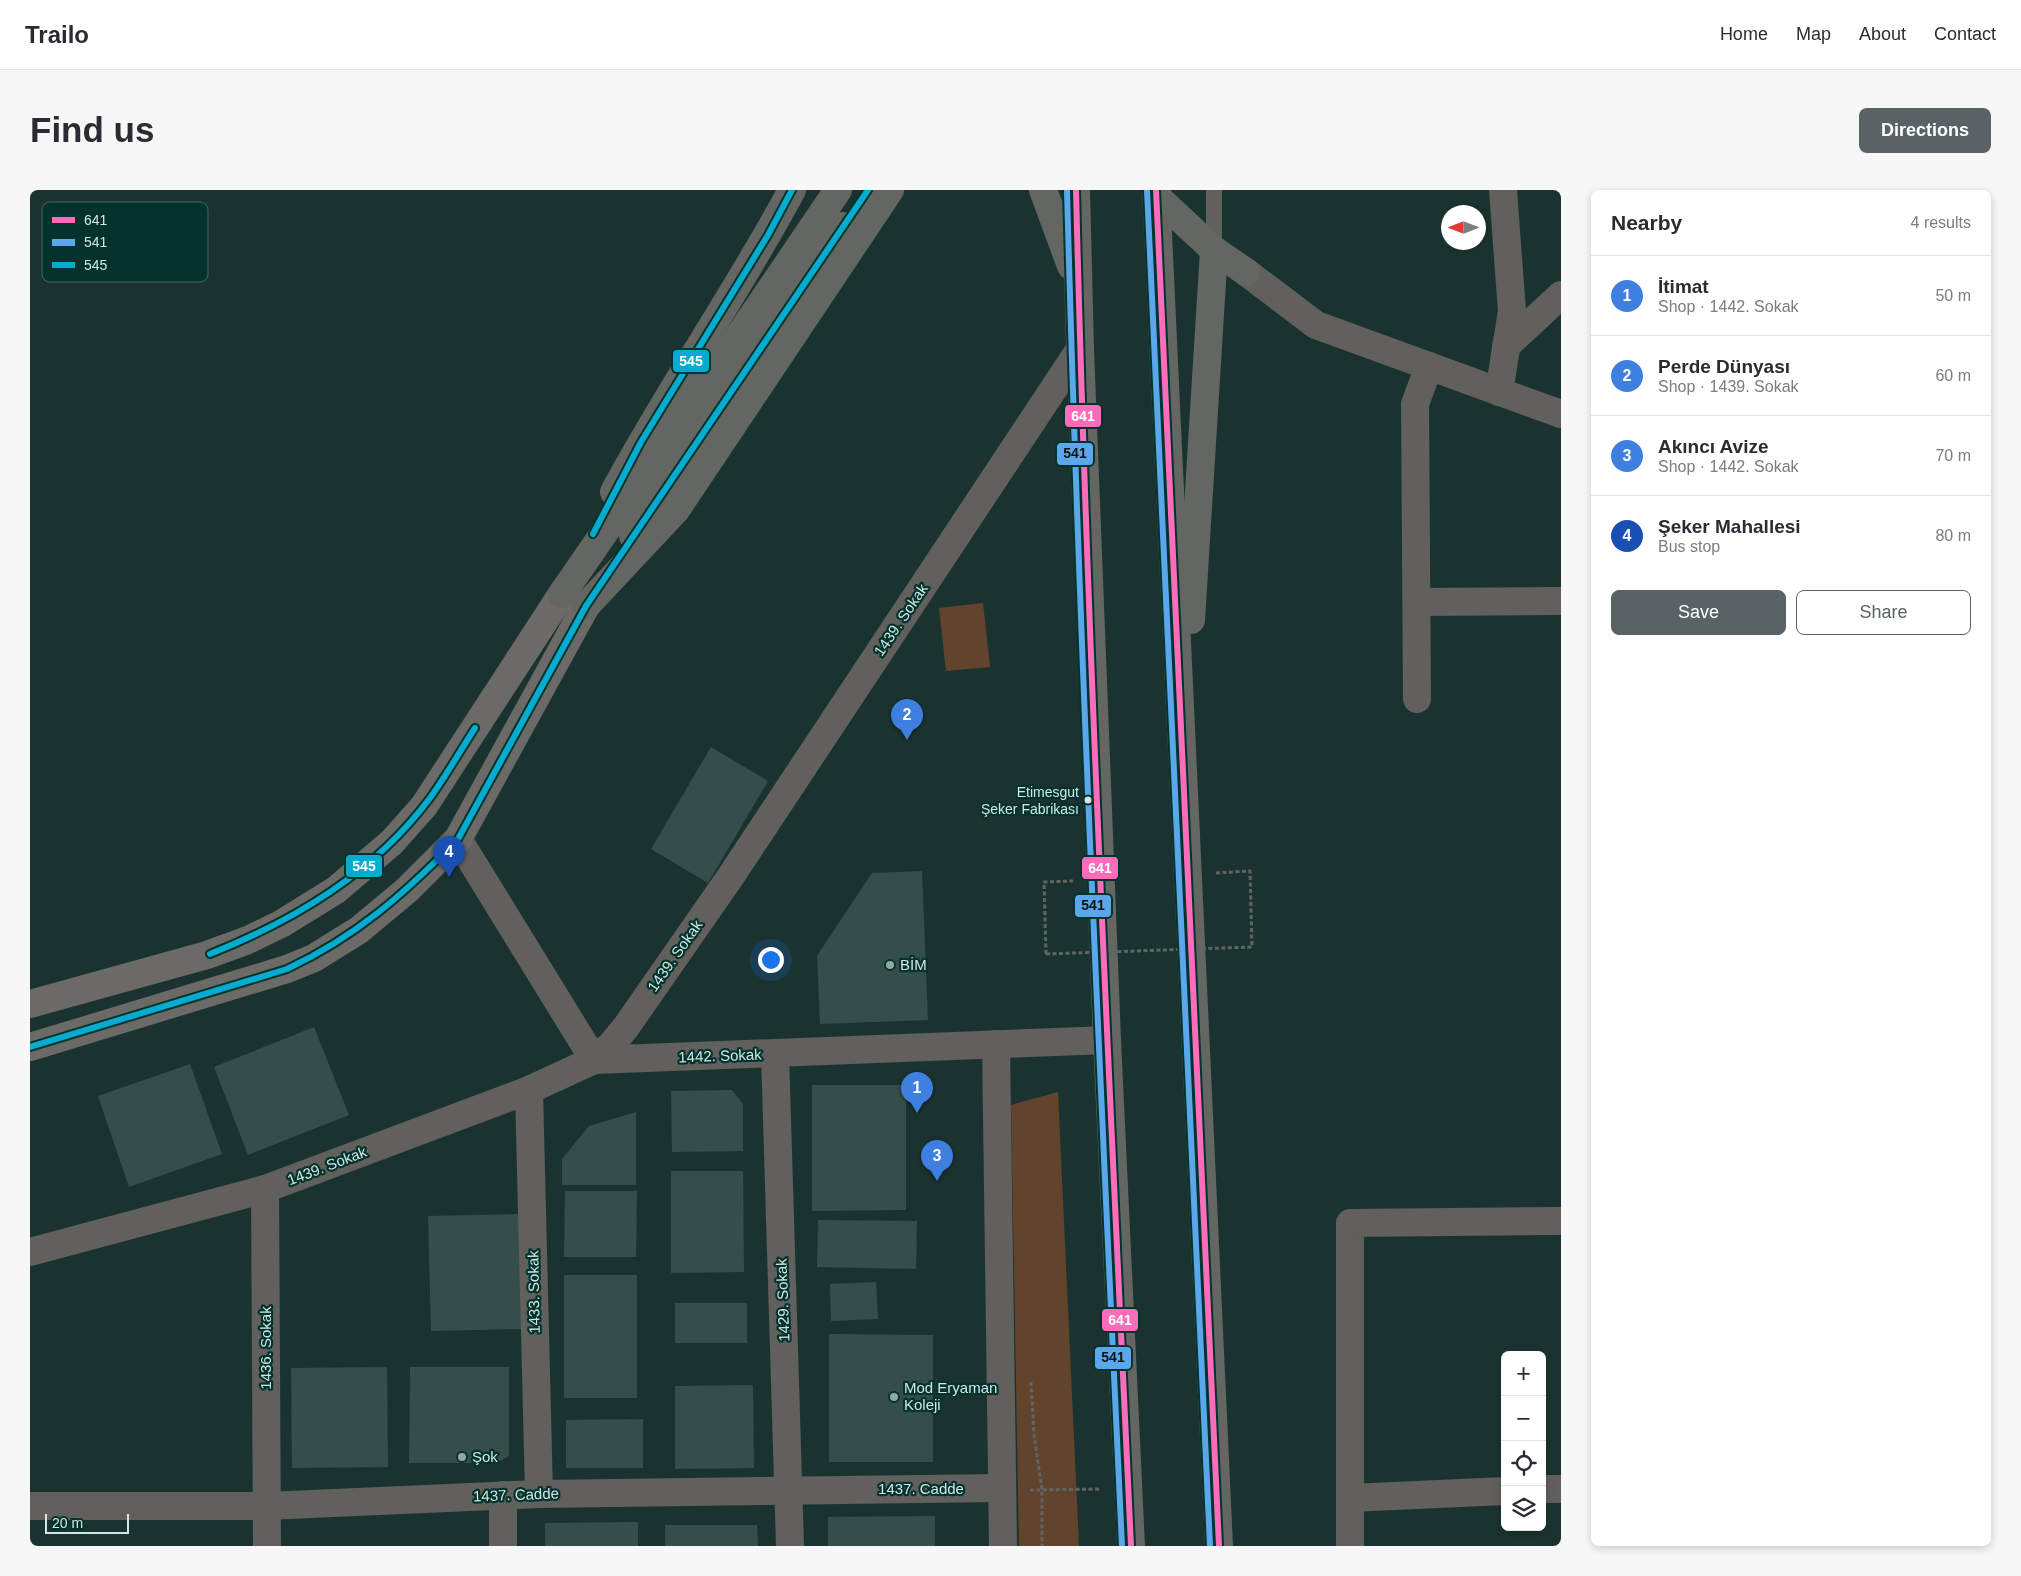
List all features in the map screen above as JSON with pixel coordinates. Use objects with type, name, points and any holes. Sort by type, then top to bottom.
[{"type":"highway","points":[[562,594],[641,442],[768,235],[792,190]]},
{"type":"highway","points":[[562,594],[838,190]]},
{"type":"highway","points":[[586,606],[868,190]]},
{"type":"highway","points":[[586,606],[676,510],[890,190]]},
{"type":"highway","points":[[1043,190],[1079,287]]},
{"type":"highway","points":[[1076,190],[1080,349],[1107,1040],[1131,1546]]},
{"type":"highway","points":[[1156,193],[1214,250],[1246,272]]},
{"type":"highway","points":[[1156,193],[1219,1546]]},
{"type":"highway","points":[[1183,762],[1214,250]]},
{"type":"main road","points":[[30,1004],[207,955],[248,940],[281,924],[336,890],[374,858],[424,806],[562,594]]},
{"type":"main road","points":[[30,1047],[288,969],[314,958],[337,945],[380,914],[458,839],[586,606]]},
{"type":"street","points":[[1499,392],[1512,311],[1503,190]]},
{"type":"street","points":[[1246,272],[1316,325],[1561,414]]},
{"type":"street","points":[[1506,346],[1561,295]]},
{"type":"street","name":"1439. Sokak","points":[[30,1252],[265,1189],[529,1090],[594,1060],[612,1044],[626,1027],[731,876],[1080,349]]},
{"type":"street","points":[[1417,699],[1415,404],[1429,366]]},
{"type":"street","points":[[1417,602],[1561,601]]},
{"type":"street","points":[[458,839],[594,1060]]},
{"type":"street","name":"1442. Sokak","points":[[594,1060],[1107,1040]]},
{"type":"street","points":[[996,1044],[1003,1546]]},
{"type":"street","name":"1429. Sokak","points":[[775,1054],[790,1546]]},
{"type":"street","name":"1433. Sokak","points":[[529,1090],[539,1494]]},
{"type":"street","name":"1436. Sokak","points":[[265,1189],[267,1546]]},
{"type":"street","points":[[1350,1546],[1350,1223],[1561,1221]]},
{"type":"street","name":"1437. Cadde","points":[[30,1506],[266,1506],[539,1494],[1002,1488]]},
{"type":"street","points":[[1546,1490],[1561,1489]]},
{"type":"street","points":[[1350,1498],[1501,1491]]},
{"type":"street","points":[[503,1495],[503,1546]]},
{"type":"lane","points":[[1214,190],[1214,250]]},
{"type":"path","points":[[1044,882],[1046,954],[1252,947],[1250,871],[1188,874]]},
{"type":"path","points":[[1002,1488],[1013,1490],[1128,1488]]},
{"type":"shaded area","points":[[983,603],[990,667],[946,671],[939,608]]},
{"type":"shaded area","points":[[1058,1092],[1079,1546],[1019,1546],[1011,1105]]},
{"type":"building","points":[[711,747],[768,781],[708,883],[651,849]]},
{"type":"building","points":[[922,871],[928,1020],[820,1024],[817,956],[872,873]]},
{"type":"building","points":[[314,1027],[349,1115],[248,1155],[214,1067]]},
{"type":"building","points":[[190,1064],[222,1154],[129,1187],[98,1096]]},
{"type":"building","points":[[812,1085],[906,1085],[906,1210],[812,1211]]},
{"type":"building","points":[[732,1090],[743,1104],[743,1151],[672,1152],[671,1091]]},
{"type":"building","points":[[636,1112],[636,1185],[562,1185],[562,1159],[589,1126]]},
{"type":"building","points":[[671,1171],[743,1171],[744,1272],[671,1273]]},
{"type":"building","points":[[565,1191],[637,1191],[636,1257],[564,1257]]},
{"type":"building","points":[[519,1214],[522,1329],[431,1331],[428,1216]]},
{"type":"building","points":[[818,1220],[917,1221],[916,1269],[817,1267]]},
{"type":"building","points":[[564,1275],[637,1275],[637,1398],[564,1398]]},
{"type":"building","points":[[876,1282],[878,1319],[831,1321],[830,1284]]},
{"type":"building","points":[[675,1303],[747,1303],[747,1343],[675,1343]]},
{"type":"building","points":[[829,1334],[933,1335],[933,1462],[829,1462]]},
{"type":"building","points":[[387,1367],[388,1467],[292,1468],[291,1368]]},
{"type":"building","points":[[410,1367],[509,1367],[509,1456],[497,1463],[409,1463]]},
{"type":"building","points":[[753,1385],[754,1468],[675,1469],[675,1386]]},
{"type":"building","points":[[643,1419],[643,1468],[566,1468],[566,1420]]},
{"type":"building","points":[[935,1516],[935,1546],[828,1546],[828,1517]]},
{"type":"building","points":[[638,1522],[638,1546],[545,1546],[545,1523]]},
{"type":"building","points":[[665,1525],[757,1525],[758,1546],[665,1546]]},
{"type":"transit line","name":"545","points":[[593,534],[641,442],[768,235],[792,190]]},
{"type":"transit line","name":"545","points":[[30,1047],[287,969],[358,928],[399,896],[458,839],[586,606],[868,190]]},
{"type":"transit line","name":"541","points":[[1067,190],[1084,698],[1122,1546]]},
{"type":"transit line","name":"641","points":[[1076,190],[1086,529],[1107,1038],[1131,1546]]},
{"type":"transit line","name":"541","points":[[1147,190],[1210,1546]]},
{"type":"transit line","name":"641","points":[[1156,190],[1219,1546]]},
{"type":"transit line","name":"545","points":[[210,954],[242,941],[302,909],[331,891],[384,849],[408,825],[430,798],[475,728]]},
{"type":"place","name":"Perde Dünyası","points":[[907,740]]},
{"type":"place","name":"Etimesgut Şeker Fabrikası","points":[[1088,800]]},
{"type":"place","name":"Şeker Mahallesi","points":[[449,877]]},
{"type":"place","name":"BİM","points":[[890,965]]},
{"type":"place","name":"İtimat","points":[[917,1113]]},
{"type":"place","name":"Akıncı Avize","points":[[937,1181]]},
{"type":"place","name":"Mod Eryaman Koleji","points":[[894,1397]]},
{"type":"place","name":"Şok","points":[[462,1457]]}]
